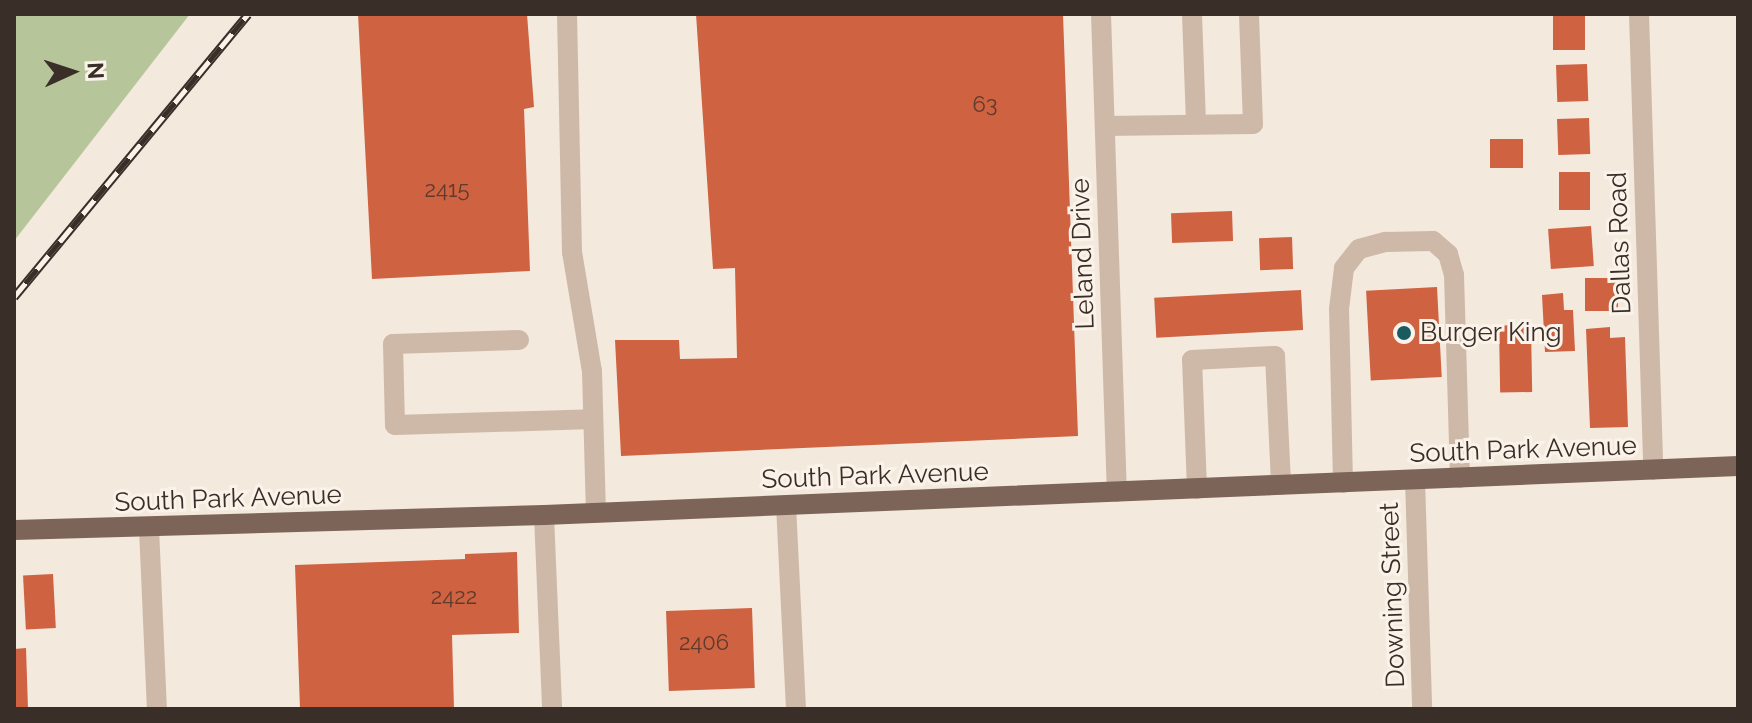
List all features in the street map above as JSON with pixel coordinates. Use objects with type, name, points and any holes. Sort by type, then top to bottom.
[{"type":"main road","name":"South Park Avenue","points":[[14,530],[544,515],[1738,466]]},
{"type":"street","points":[[567,14],[572,252],[592,371],[596,513]]},
{"type":"street","name":"Leland Drive","points":[[1101,14],[1117,492]]},
{"type":"street","points":[[1192,14],[1196,124]]},
{"type":"street","points":[[1105,126],[1253,124],[1249,14]]},
{"type":"street","name":"Dallas Road","points":[[1639,14],[1653,470]]},
{"type":"street","points":[[1343,483],[1339,309],[1344,268],[1359,249],[1386,242],[1433,241],[1448,254],[1454,275],[1460,478]]},
{"type":"street","points":[[519,340],[393,344],[395,425],[593,419]]},
{"type":"street","points":[[1197,489],[1192,360],[1275,356],[1281,485]]},
{"type":"street","name":"Downing Street","points":[[1415,480],[1422,709]]},
{"type":"street","points":[[786,505],[796,709]]},
{"type":"street","points":[[544,515],[552,709]]},
{"type":"street","points":[[149,528],[157,709]]},
{"type":"green space","points":[[14,14],[190,14],[14,241]]},
{"type":"building","points":[[358,14],[527,14],[534,107],[524,109],[530,271],[372,279]]},
{"type":"building","points":[[696,14],[1063,14],[1078,436],[621,456],[615,340],[679,340],[680,359],[737,358],[735,268],[713,269]]},
{"type":"building","points":[[1553,14],[1585,14],[1585,50],[1553,50]]},
{"type":"building","points":[[1587,64],[1588,101],[1557,102],[1556,65]]},
{"type":"building","points":[[1589,118],[1590,154],[1558,155],[1557,119]]},
{"type":"building","points":[[1490,139],[1523,139],[1523,168],[1490,168]]},
{"type":"building","points":[[1559,172],[1590,172],[1590,210],[1559,210]]},
{"type":"building","points":[[1232,211],[1233,241],[1172,243],[1171,213]]},
{"type":"building","points":[[1591,226],[1594,266],[1551,269],[1548,229]]},
{"type":"building","points":[[1292,237],[1293,269],[1260,270],[1259,238]]},
{"type":"building","points":[[1585,278],[1618,278],[1618,311],[1585,311]]},
{"type":"building","name":"Burger King","points":[[1437,287],[1442,377],[1371,381],[1366,291]]},
{"type":"building","points":[[1301,290],[1303,330],[1156,338],[1154,298]]},
{"type":"building","points":[[1563,293],[1564,310],[1573,310],[1575,351],[1545,352],[1542,295]]},
{"type":"building","points":[[1531,325],[1532,392],[1500,393],[1499,326]]},
{"type":"building","points":[[1610,327],[1610,338],[1625,337],[1628,427],[1590,428],[1586,329]]},
{"type":"building","points":[[517,552],[519,633],[452,635],[454,709],[300,709],[295,565],[465,559],[465,554]]},
{"type":"building","points":[[53,574],[56,628],[26,629],[23,576]]},
{"type":"building","points":[[752,608],[755,688],[669,691],[666,611]]},
{"type":"building","points":[[26,648],[28,709],[14,709],[14,649]]},
{"type":"railway","points":[[14,297],[248,14]]},
{"type":"place","name":"Burger King","points":[[1404,333]]}]
